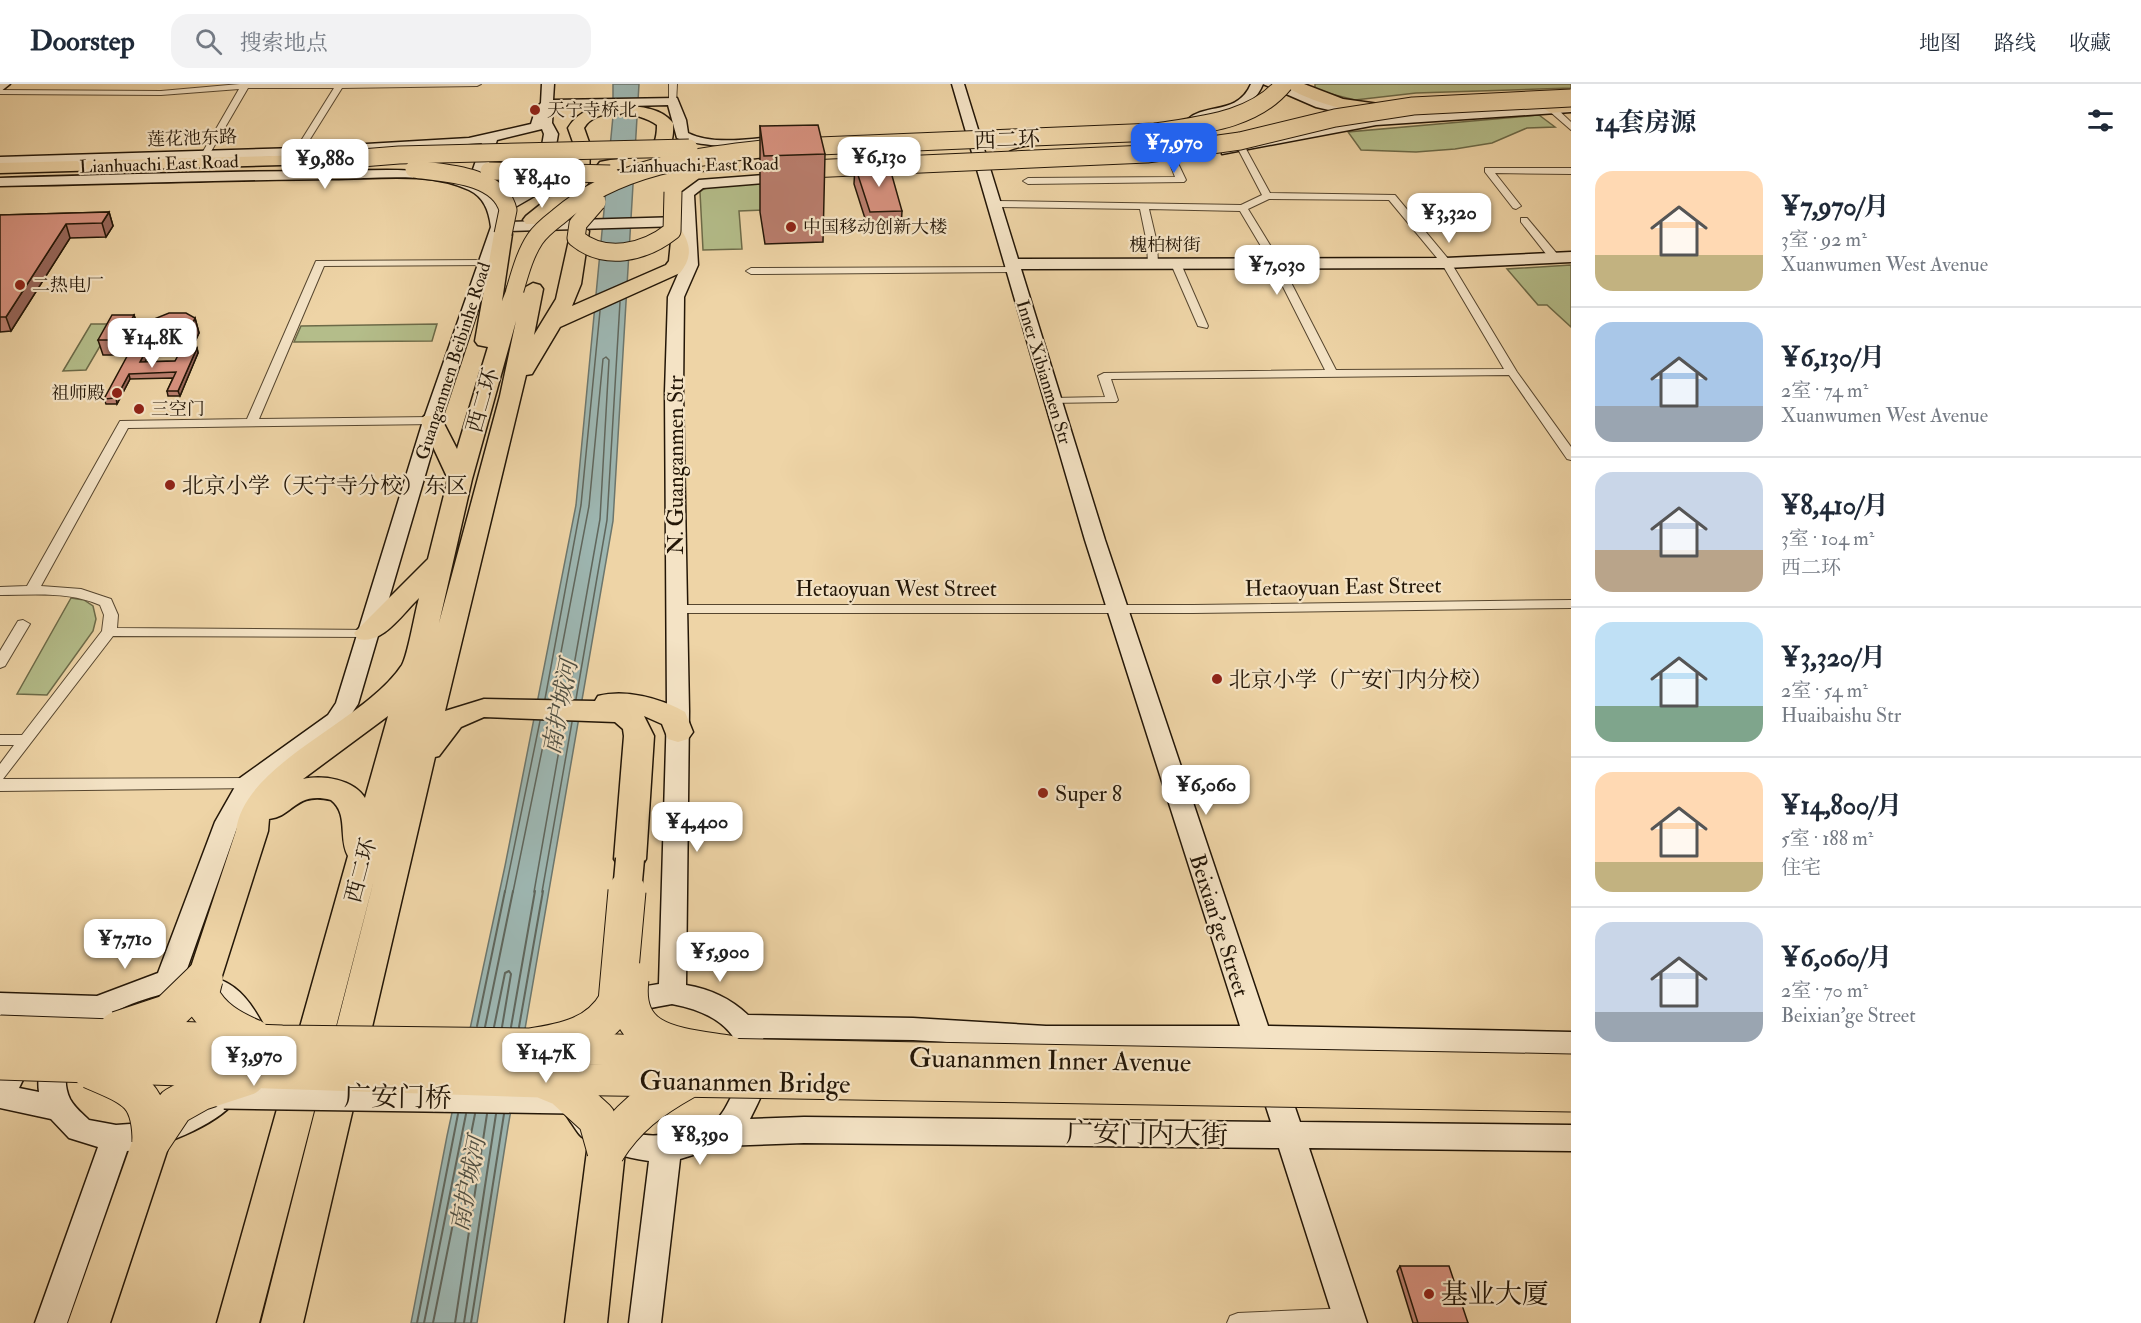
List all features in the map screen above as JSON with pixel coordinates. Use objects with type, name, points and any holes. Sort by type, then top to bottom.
[{"type":"highway","name":"西二环","points":[[282,1323],[450,633],[511,396],[524,289],[524,259],[539,234],[558,215],[600,189],[633,175],[690,159],[738,151],[800,145],[1155,132],[1194,126],[1253,108],[1268,100],[1284,84]]},
{"type":"highway","points":[[1292,84],[1304,91],[1342,104],[1402,112],[1571,105]]},
{"type":"highway","name":"西二环","points":[[238,1323],[416,664],[438,564],[482,397],[524,289],[549,243],[574,216],[597,202],[638,183],[703,164],[762,154],[845,149],[1115,142],[1206,131],[1265,112],[1297,91],[1300,84]]},
{"type":"highway","name":"Lianhuachi East Road","points":[[338,162],[414,169],[608,170],[1008,156],[1064,148],[1186,143],[1374,105],[1484,95],[1571,93]]},
{"type":"highway","points":[[608,170],[763,171],[1147,154],[1240,141],[1335,118],[1404,107],[1571,98]]},
{"type":"highway","points":[[1551,108],[1571,105]]},
{"type":"highway","points":[[511,396],[566,299],[571,284],[583,226],[587,183],[583,169],[578,123],[598,108],[629,110],[663,107],[666,148]]},
{"type":"highway","points":[[338,162],[399,155],[800,145]]},
{"type":"highway","points":[[666,148],[688,161],[715,163],[836,161]]},
{"type":"highway","points":[[608,170],[641,162],[666,148]]},
{"type":"highway","points":[[181,156],[263,165]]},
{"type":"highway","name":"Lianhuachi East Road","points":[[65,170],[338,162],[608,170]]},
{"type":"highway","points":[[179,177],[263,165]]},
{"type":"highway","points":[[0,168],[65,170]]},
{"type":"highway","points":[[414,169],[462,177],[495,191],[506,202],[508,214],[491,261],[482,397]]},
{"type":"highway","points":[[504,227],[532,220],[549,204],[577,186],[583,169]]},
{"type":"highway","points":[[0,175],[65,170]]},
{"type":"highway","points":[[608,170],[654,178],[673,192]]},
{"type":"highway","points":[[673,192],[685,182],[697,179],[763,171]]},
{"type":"highway","points":[[551,323],[572,311],[673,269],[679,262],[680,241],[674,225],[673,192]]},
{"type":"highway","points":[[597,202],[578,224],[575,232],[576,238],[586,246],[613,251],[643,249],[659,242],[674,225]]},
{"type":"highway","points":[[432,421],[460,479]]},
{"type":"highway","points":[[368,633],[438,564]]},
{"type":"highway","points":[[450,633],[450,670],[453,685],[476,699],[513,705]]},
{"type":"highway","points":[[141,1138],[176,1106],[200,1092],[255,1050],[216,1020],[200,995],[252,831],[250,824],[253,814],[262,800],[291,774],[380,707],[416,664]]},
{"type":"highway","points":[[412,796],[423,760],[449,720],[465,712],[513,705],[651,707],[675,719],[678,732]]},
{"type":"highway","points":[[619,706],[638,725],[639,736],[628,1004],[631,1014],[648,1035],[735,1040]]},
{"type":"highway","points":[[252,831],[263,822],[273,804],[293,792],[318,789],[340,793],[350,800],[357,817],[361,866]]},
{"type":"highway","points":[[586,1323],[606,1150],[597,1119],[563,1088],[546,1064],[555,1044],[594,1029],[613,1011],[634,858]]},
{"type":"highway","points":[[89,1323],[141,1138],[152,1116],[149,1105],[133,1090],[90,1036],[141,1025],[170,1013],[204,979]]},
{"type":"highway","name":"Guananmen Bridge","points":[[0,1034],[90,1036],[255,1050],[546,1064]]},
{"type":"highway","name":"Guananmen Bridge","points":[[0,1061],[90,1036]]},
{"type":"highway","points":[[606,1150],[621,1125],[639,1107],[685,1081]]},
{"type":"main road","name":"Guananmen Inner Avenue","points":[[546,1064],[735,1040],[1571,1070]]},
{"type":"main road","name":"Guananmen Bridge","points":[[546,1064],[685,1081],[1058,1086]]},
{"type":"main road","name":"Guananmen Inner Avenue","points":[[1058,1086],[1571,1096]]},
{"type":"street","points":[[0,90],[4,84]]},
{"type":"street","points":[[298,152],[339,84]]},
{"type":"street","points":[[0,90],[161,93],[244,86],[477,84]]},
{"type":"street","points":[[488,197],[522,196],[538,188],[543,180],[551,134],[546,123],[548,84]]},
{"type":"street","points":[[673,84],[663,107],[681,120],[682,135],[697,141],[1114,130],[1187,122],[1243,103],[1257,88],[1257,84]]},
{"type":"street","name":"Inner Xibianmen Str","points":[[958,84],[1052,402],[1116,608]]},
{"type":"street","points":[[1269,84],[1355,118]]},
{"type":"street","points":[[206,155],[244,86]]},
{"type":"street","points":[[548,104],[598,108]]},
{"type":"street","name":"莲花池东路","points":[[0,161],[298,152],[436,144],[492,137],[537,127],[542,108],[548,104]]},
{"type":"street","points":[[944,135],[956,169],[1172,159],[1242,148],[1355,118],[1423,117],[1551,108],[1570,126]]},
{"type":"street","points":[[509,133],[541,136],[550,140]]},
{"type":"street","points":[[492,137],[474,188],[488,197],[504,227]]},
{"type":"street","points":[[1242,148],[1267,196]]},
{"type":"street","points":[[1028,181],[1181,180],[1172,159]]},
{"type":"street","points":[[1062,165],[1070,181]]},
{"type":"street","name":"N. Guanganmen Str","points":[[672,993],[678,732],[674,392],[676,297],[690,265],[674,225],[687,194],[699,184],[731,180],[956,169]]},
{"type":"street","points":[[1516,206],[1488,170],[1571,171]]},
{"type":"street","name":"莲花池东路","points":[[0,182],[179,177],[405,175],[450,180],[474,188]]},
{"type":"street","points":[[504,227],[522,196]]},
{"type":"street","points":[[995,204],[1243,208],[1267,196],[1392,196],[1446,263],[1512,372],[1571,456]]},
{"type":"street","points":[[1144,207],[1152,243],[1150,255],[1153,264]]},
{"type":"street","points":[[1243,208],[1276,263],[1331,372]]},
{"type":"street","points":[[1524,220],[1554,257]]},
{"type":"street","points":[[504,227],[674,225]]},
{"type":"street","points":[[1446,263],[1571,258]]},
{"type":"street","name":"槐柏树街","points":[[1012,267],[1276,263],[1446,263],[1467,266],[1571,258]]},
{"type":"street","points":[[252,422],[320,263],[491,261]]},
{"type":"street","name":"Guanganmen Beibinhe Road","points":[[248,784],[336,720],[354,688],[368,633],[432,421],[491,261]]},
{"type":"street","points":[[1176,264],[1203,326]]},
{"type":"street","points":[[751,271],[1012,267]]},
{"type":"street","points":[[1052,402],[1112,400],[1104,376],[1512,372]]},
{"type":"street","points":[[31,591],[124,424],[432,421]]},
{"type":"street","points":[[0,591],[93,596],[106,602],[111,615],[109,632],[0,775]]},
{"type":"street","name":"Hetaoyuan East Street","points":[[1116,608],[1571,604]]},
{"type":"street","name":"Hetaoyuan West Street","points":[[676,609],[1116,608]]},
{"type":"street","name":"Beixian'ge Street","points":[[1116,608],[1350,1320]]},
{"type":"street","points":[[0,663],[23,624]]},
{"type":"street","points":[[109,632],[368,633]]},
{"type":"street","points":[[0,740],[27,740]]},
{"type":"street","points":[[0,785],[248,784],[227,822],[169,981]]},
{"type":"street","points":[[90,1036],[133,991],[169,981],[210,984],[228,995],[255,1050]]},
{"type":"street","points":[[672,993],[700,998],[726,1011],[735,1040],[753,1046],[756,1074],[738,1114],[722,1133],[666,1150],[620,1144],[590,1126],[546,1064],[580,1036],[597,1017],[630,1000],[672,993]]},
{"type":"street","points":[[0,1004],[45,1005],[90,1036]]},
{"type":"street","points":[[45,1005],[0,1096],[57,1108]]},
{"type":"street","points":[[90,1036],[75,1029],[59,1052],[50,1085],[57,1108],[81,1131],[141,1138],[178,1126],[224,1094],[255,1050]]},
{"type":"street","points":[[735,1040],[913,1029],[1046,1037],[1257,1037],[1571,1044]]},
{"type":"street","points":[[255,1050],[580,1036]]},
{"type":"street","name":"广安门桥","points":[[224,1094],[571,1099]]},
{"type":"street","name":"广安门内大街","points":[[722,1133],[804,1130],[1571,1138]]},
{"type":"street","points":[[51,1323],[141,1138]]},
{"type":"street","points":[[645,1323],[658,1191],[666,1150]]},
{"type":"street","points":[[1238,1323],[1350,1320]]},
{"type":"green space","points":[[1315,84],[1571,84],[1571,88],[1416,93],[1355,100],[1315,90]]},
{"type":"green space","points":[[1539,115],[1555,127],[1527,128],[1492,143],[1455,149],[1416,152],[1361,150],[1348,132]]},
{"type":"green space","points":[[809,181],[817,208],[739,211],[742,249],[703,250],[700,192],[707,188],[734,183]]},
{"type":"green space","points":[[1571,265],[1571,327],[1547,305],[1538,305],[1507,269]]},
{"type":"green space","points":[[91,324],[113,324],[86,370],[63,371]]},
{"type":"green space","points":[[437,324],[432,341],[294,342],[301,326]]},
{"type":"green space","points":[[71,598],[84,600],[93,606],[96,619],[93,631],[47,695],[17,694]]},
{"type":"water","name":"南护城河","points":[[613,84],[639,84],[613,521],[508,1127],[477,1323],[411,1323],[576,505],[613,116]]},
{"type":"building","points":[[818,125],[825,154],[764,156],[760,126]]},
{"type":"building","points":[[889,165],[902,211],[870,212],[855,166]]},
{"type":"building","name":"二热电厂","points":[[109,212],[102,223],[66,224],[6,317],[0,317],[0,215]]},
{"type":"building","points":[[169,313],[186,313],[195,318],[189,331],[159,332],[150,327],[154,319]]},
{"type":"building","points":[[112,315],[134,315],[120,340],[98,340]]},
{"type":"building","points":[[182,348],[197,348],[178,391],[167,391],[176,372],[129,374],[116,398],[104,399],[131,349],[147,349],[140,362],[175,361]]},
{"type":"building","name":"基业大厦","points":[[1400,1266],[1449,1266],[1468,1323],[1418,1323]]},
{"type":"place","name":"天宁寺桥北","points":[[535,110]]},
{"type":"place","name":"中国移动创新大楼","points":[[791,227]]},
{"type":"place","name":"二热电厂","points":[[20,285]]},
{"type":"place","name":"祖师殿","points":[[117,393]]},
{"type":"place","name":"三空门","points":[[139,409]]},
{"type":"place","name":"北京小学（天宁寺分校）东区","points":[[170,485]]},
{"type":"place","name":"北京小学（广安门内分校）","points":[[1217,679]]},
{"type":"place","name":"Super 8","points":[[1043,793]]},
{"type":"place","name":"基业大厦","points":[[1429,1294]]}]
